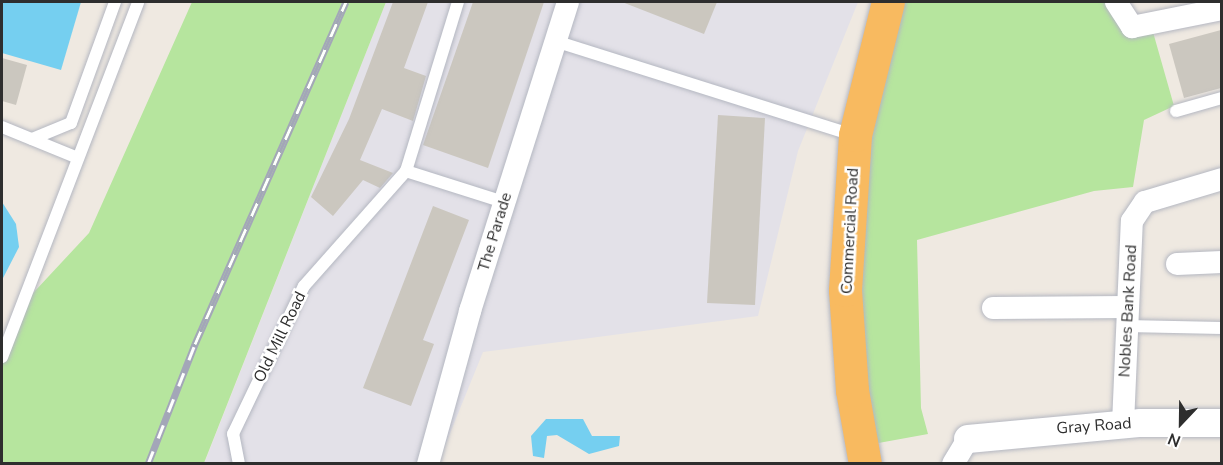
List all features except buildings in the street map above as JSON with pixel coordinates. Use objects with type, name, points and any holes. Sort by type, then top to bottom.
[{"type":"highway","name":"Commercial Road","points":[[865,464],[852,390],[845,290],[855,135],[888,2]]},
{"type":"street","name":"The Parade","points":[[428,464],[504,202],[568,2]]},
{"type":"street","points":[[1116,6],[1131,27],[1221,9]]},
{"type":"street","name":"Nobles Bank Road","points":[[1123,424],[1132,221],[1145,202],[1221,179]]},
{"type":"street","points":[[1177,264],[1221,262]]},
{"type":"street","points":[[993,308],[1126,317]]},
{"type":"street","name":"Gray Road","points":[[968,439],[1123,424],[1221,423]]},
{"type":"street","points":[[953,464],[968,439]]},
{"type":"lane","points":[[32,139],[71,123],[115,2]]},
{"type":"lane","points":[[2,357],[138,2]]},
{"type":"lane","points":[[458,2],[406,171],[504,202]]},
{"type":"lane","points":[[555,41],[855,135]]},
{"type":"lane","points":[[1176,111],[1221,98]]},
{"type":"lane","points":[[2,127],[78,158]]},
{"type":"lane","name":"Old Mill Road","points":[[239,464],[233,434],[304,286],[406,171]]},
{"type":"lane","points":[[1126,317],[1221,328]]},
{"type":"shaded area","points":[[386,2],[858,2],[798,151],[758,316],[483,352],[438,463],[204,464]]},
{"type":"green space","points":[[192,2],[386,2],[204,463],[2,463],[2,357],[21,306],[89,233]]},
{"type":"green space","points":[[888,2],[1116,2],[1151,25],[1174,106],[1144,120],[1133,187],[1094,191],[917,240],[921,408],[928,434],[862,446],[845,290]]},
{"type":"water","points":[[2,2],[81,2],[61,70],[2,53]]},
{"type":"water","points":[[2,202],[16,224],[19,247],[2,280]]},
{"type":"water","points":[[546,419],[583,419],[592,436],[620,436],[619,446],[589,454],[557,435],[547,436],[544,458],[533,456],[531,436]]},
{"type":"railway","points":[[148,464],[195,344],[346,2]]}]
